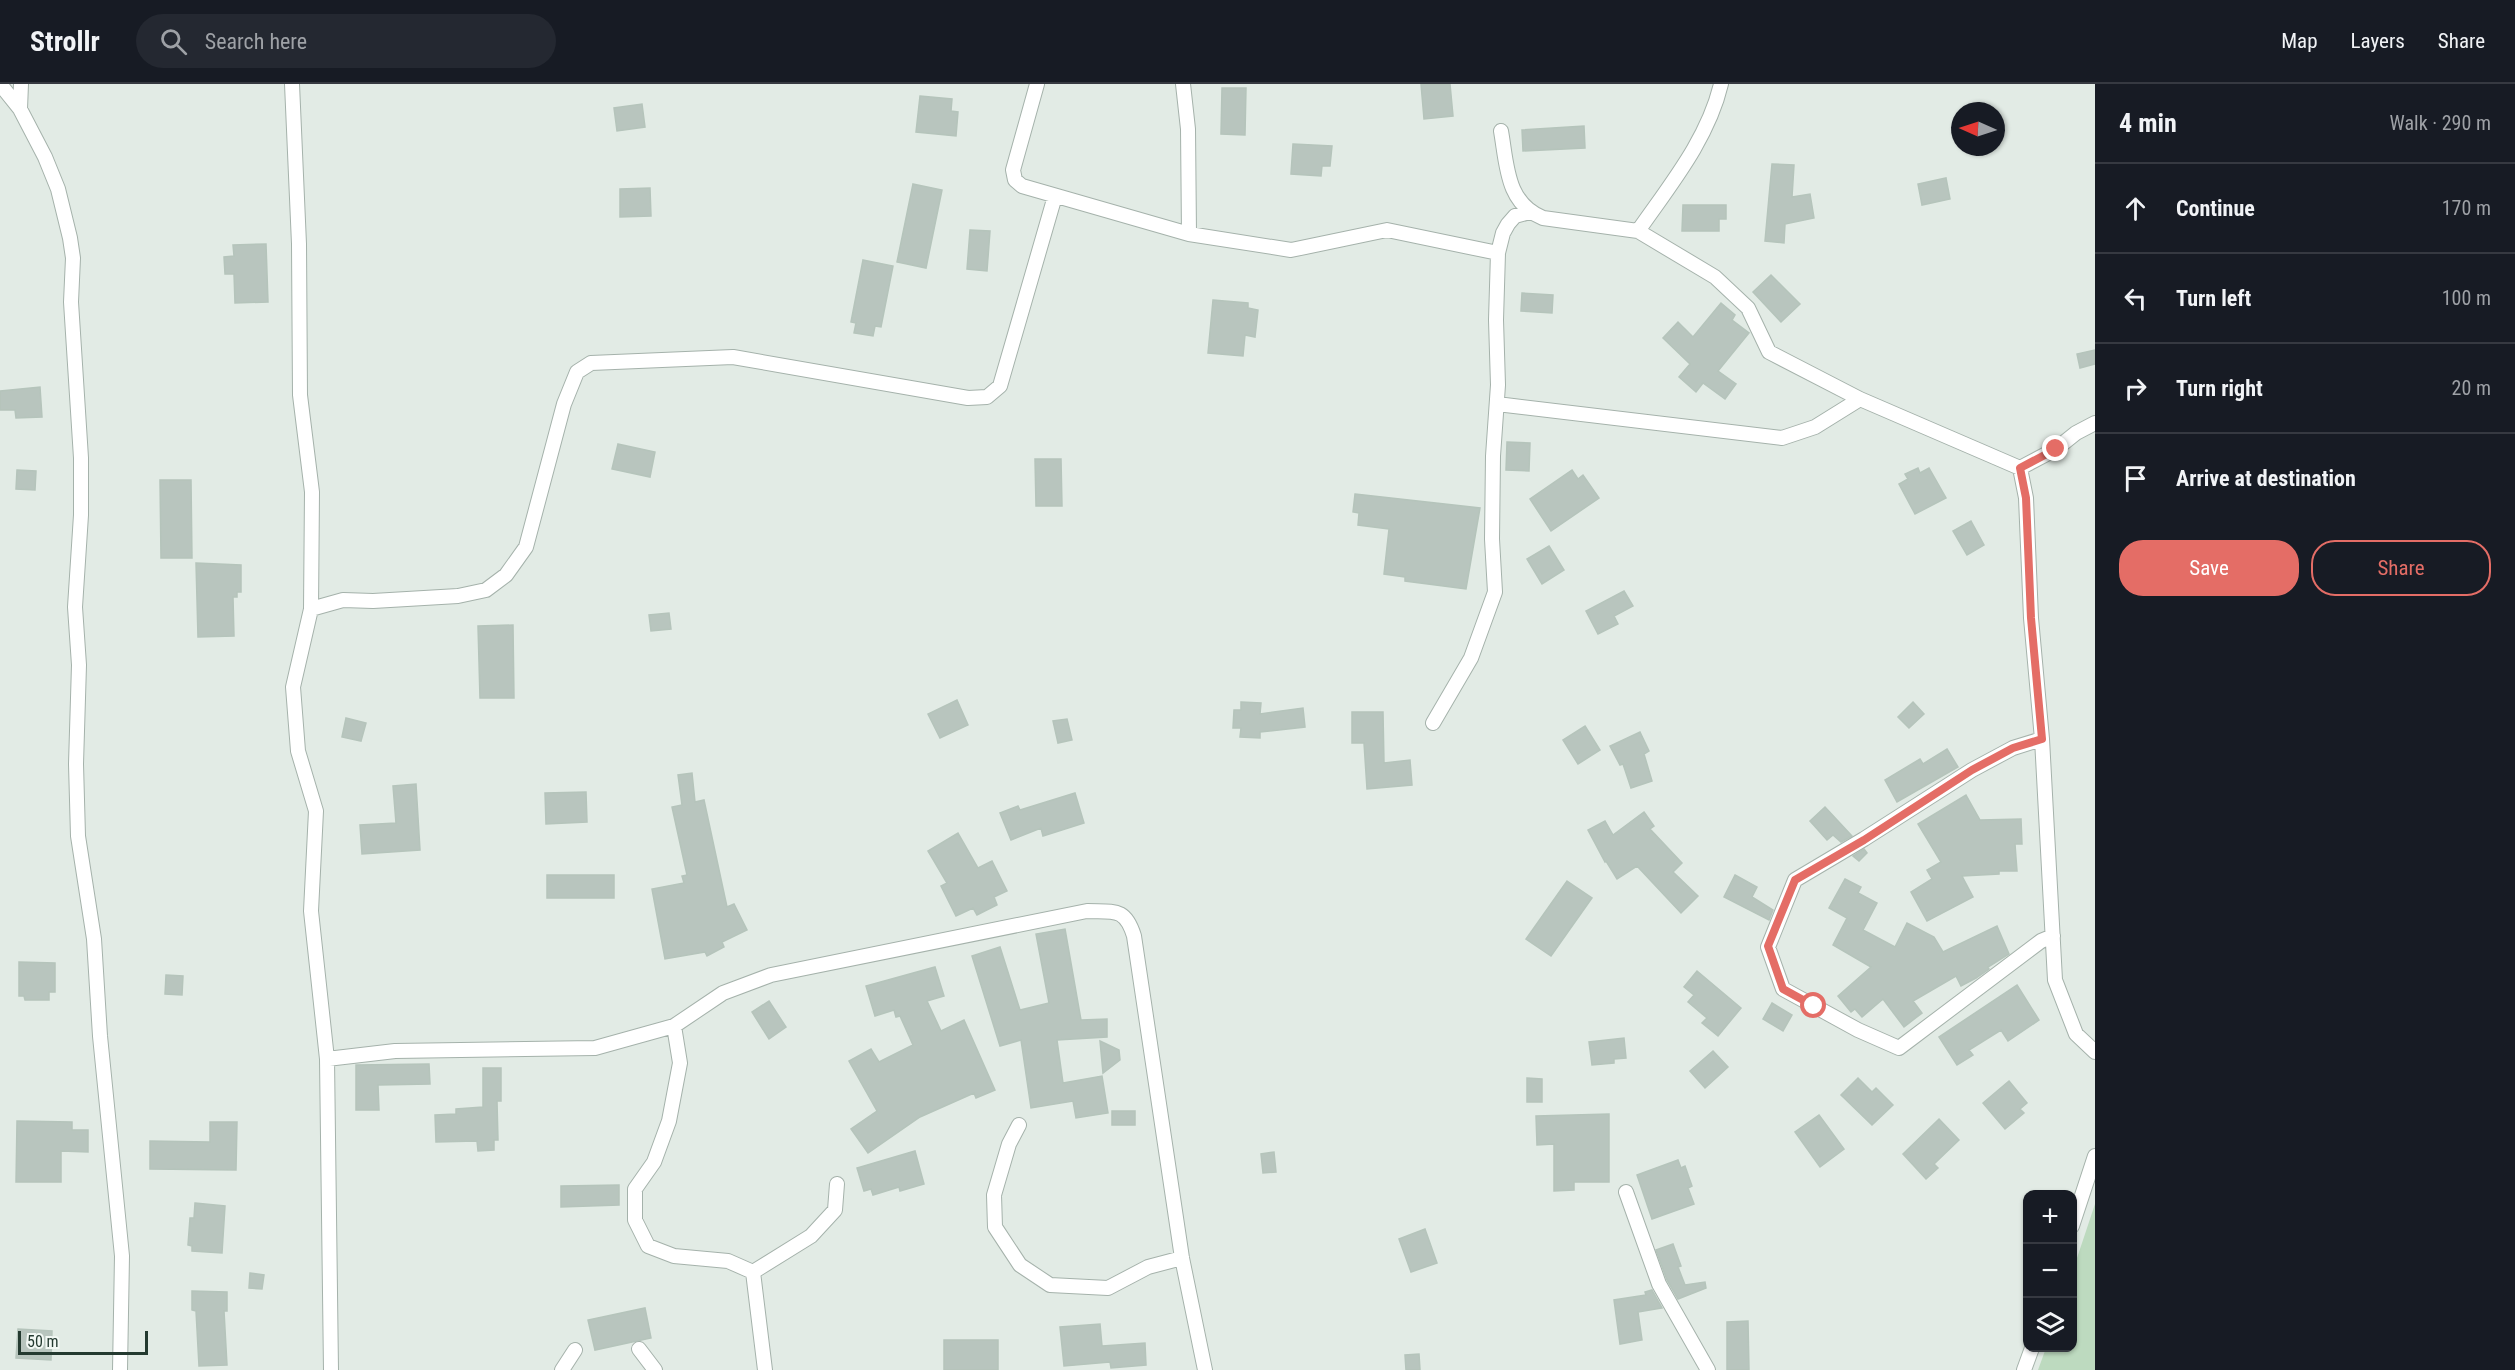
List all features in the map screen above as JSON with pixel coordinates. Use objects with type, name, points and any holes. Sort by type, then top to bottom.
[{"type":"street","points":[[0,84],[20,109],[45,157],[58,189],[73,258],[71,302],[81,458],[81,515],[75,607],[79,665],[76,764],[78,836],[94,939],[100,1036],[122,1256],[120,1370]]},
{"type":"street","points":[[20,109],[21,84]]},
{"type":"street","points":[[292,84],[299,244],[300,395],[312,492],[311,609],[293,687],[298,751],[316,811],[311,911],[327,1059],[331,1370]]},
{"type":"street","points":[[1037,84],[1013,170],[1015,180],[1022,186],[1189,234],[1291,250],[1387,230],[1498,253]]},
{"type":"street","points":[[1183,84],[1188,129],[1189,234]]},
{"type":"street","points":[[1638,231],[1688,159],[1715,110],[1721,84]]},
{"type":"street","points":[[1501,131],[1511,183],[1521,205],[1530,213],[1543,218],[1638,231],[1715,277],[1748,308],[1769,352],[1860,399],[2020,468]]},
{"type":"street","points":[[311,609],[343,600],[374,601],[458,596],[486,590],[506,575],[526,547],[564,404],[577,372],[591,363],[733,357],[903,388],[968,398],[987,397],[1000,386],[1055,196]]},
{"type":"street","points":[[1433,723],[1472,658],[1495,592],[1493,480],[1497,404],[1498,253],[1508,224],[1515,216],[1530,213]]},
{"type":"street","points":[[1497,404],[1782,438],[1815,427],[1860,399]]},
{"type":"street","points":[[2020,468],[2056,449],[2076,433],[2095,423]]},
{"type":"street","points":[[2020,468],[2026,498],[2031,618],[2042,739],[2055,980],[2076,1034],[2095,1052]]},
{"type":"street","points":[[2042,739],[2013,748],[1972,770],[1864,840],[1795,880],[1768,946],[1783,989],[1858,1030],[1899,1048],[2041,941],[2052,936]]},
{"type":"street","points":[[327,1059],[395,1051],[595,1048],[674,1026],[723,993],[771,975],[1087,911],[1119,913],[1129,921],[1134,936],[1182,1258],[1205,1370]]},
{"type":"street","points":[[674,1026],[680,1063],[669,1121],[654,1162],[634,1189],[635,1220],[648,1246],[674,1256],[728,1261],[753,1272]]},
{"type":"street","points":[[1019,1125],[1009,1144],[994,1195],[995,1227],[1020,1264],[1050,1286],[1108,1288],[1148,1267],[1182,1258]]},
{"type":"street","points":[[2077,1213],[2095,1156]]},
{"type":"street","points":[[753,1272],[811,1236],[834,1210],[837,1184]]},
{"type":"street","points":[[1626,1192],[1659,1284],[1708,1370]]},
{"type":"street","points":[[753,1272],[765,1370]]},
{"type":"street","points":[[639,1349],[655,1370]]},
{"type":"street","points":[[562,1370],[575,1350]]},
{"type":"street","points":[[2024,1370],[2030,1352]]},
{"type":"green space","points":[[2095,1204],[2095,1370],[2038,1370],[2045,1352],[2077,1352],[2077,1258]]},
{"type":"building","points":[[1421,84],[1450,84],[1453,116],[1424,119]]},
{"type":"building","points":[[1222,88],[1246,88],[1245,135],[1221,134]]},
{"type":"building","points":[[920,96],[952,99],[951,111],[958,112],[956,136],[916,132]]},
{"type":"building","points":[[642,104],[645,127],[617,131],[614,108]]},
{"type":"building","points":[[1584,126],[1585,148],[1523,151],[1522,130]]},
{"type":"building","points":[[1293,144],[1332,146],[1330,166],[1322,166],[1321,176],[1291,174]]},
{"type":"building","points":[[1772,164],[1794,165],[1792,197],[1810,194],[1814,218],[1785,224],[1784,243],[1765,241]]},
{"type":"building","points":[[1946,178],[1950,199],[1922,205],[1918,184]]},
{"type":"building","points":[[913,184],[942,190],[926,268],[897,262]]},
{"type":"building","points":[[650,188],[651,216],[620,217],[620,189]]},
{"type":"building","points":[[1683,205],[1726,205],[1726,219],[1719,219],[1719,231],[1682,231]]},
{"type":"building","points":[[970,230],[990,231],[987,271],[967,269]]},
{"type":"building","points":[[266,244],[268,302],[235,303],[234,274],[225,274],[224,257],[234,256],[233,245]]},
{"type":"building","points":[[863,260],[893,266],[881,327],[875,326],[873,336],[854,333],[856,323],[851,322]]},
{"type":"building","points":[[1771,275],[1800,304],[1781,322],[1753,292]]},
{"type":"building","points":[[1522,293],[1553,295],[1552,313],[1521,311]]},
{"type":"building","points":[[1213,300],[1248,303],[1248,308],[1258,310],[1255,337],[1245,335],[1243,356],[1208,353]]},
{"type":"building","points":[[1721,303],[1735,315],[1732,320],[1749,333],[1718,371],[1736,384],[1725,399],[1703,383],[1696,392],[1679,377],[1690,364],[1663,338],[1678,322],[1693,337]]},
{"type":"building","points":[[2095,350],[2095,364],[2080,368],[2077,354]]},
{"type":"building","points":[[40,387],[42,417],[16,418],[15,410],[0,410],[0,391]]},
{"type":"building","points":[[1507,442],[1530,443],[1529,471],[1506,470]]},
{"type":"building","points":[[618,444],[655,452],[650,477],[612,469]]},
{"type":"building","points":[[1035,459],[1061,459],[1062,506],[1036,506]]},
{"type":"building","points":[[1918,468],[1920,473],[1929,468],[1946,498],[1915,514],[1899,484],[1908,479],[1905,474]]},
{"type":"building","points":[[17,470],[36,471],[35,490],[16,489]]},
{"type":"building","points":[[1572,470],[1578,479],[1583,475],[1599,498],[1551,531],[1530,499]]},
{"type":"building","points":[[160,480],[191,480],[192,558],[161,558]]},
{"type":"building","points":[[1355,494],[1480,508],[1466,589],[1405,581],[1405,577],[1384,574],[1389,529],[1358,525],[1359,513],[1353,512]]},
{"type":"building","points":[[1971,521],[1984,545],[1967,555],[1953,531]]},
{"type":"building","points":[[1549,546],[1564,570],[1542,584],[1527,559]]},
{"type":"building","points":[[196,563],[241,565],[241,592],[237,592],[237,597],[233,597],[234,636],[198,637]]},
{"type":"building","points":[[1624,591],[1633,606],[1614,616],[1618,624],[1598,634],[1586,611]]},
{"type":"building","points":[[669,613],[671,629],[651,631],[649,615]]},
{"type":"building","points":[[513,625],[514,698],[480,698],[478,626]]},
{"type":"building","points":[[957,700],[968,725],[940,738],[928,714]]},
{"type":"building","points":[[1241,702],[1261,703],[1260,714],[1303,708],[1305,727],[1260,732],[1260,738],[1240,737],[1241,728],[1233,728],[1234,710],[1241,710]]},
{"type":"building","points":[[1913,702],[1924,714],[1909,728],[1898,717]]},
{"type":"building","points":[[1352,712],[1383,712],[1384,763],[1410,760],[1412,785],[1367,789],[1364,743],[1352,743]]},
{"type":"building","points":[[346,718],[366,723],[361,741],[342,737]]},
{"type":"building","points":[[1067,719],[1072,740],[1058,743],[1053,721]]},
{"type":"building","points":[[1585,726],[1600,750],[1578,764],[1563,740]]},
{"type":"building","points":[[1640,732],[1649,751],[1644,754],[1652,781],[1631,788],[1623,764],[1620,765],[1610,746]]},
{"type":"building","points":[[1947,749],[1958,767],[1897,802],[1885,780],[1920,759],[1923,764]]},
{"type":"building","points":[[692,773],[695,802],[704,800],[727,907],[734,904],[747,930],[722,942],[724,947],[707,956],[705,952],[665,959],[652,889],[684,883],[682,876],[687,875],[672,807],[682,805],[678,775]]},
{"type":"building","points":[[416,784],[420,850],[362,854],[360,825],[396,823],[393,786]]},
{"type":"building","points":[[586,792],[587,822],[546,824],[545,793]]},
{"type":"building","points":[[1075,793],[1084,823],[1043,836],[1041,828],[1011,840],[1000,813],[1018,806],[1020,810]]},
{"type":"building","points":[[1966,795],[1980,820],[2021,819],[2022,844],[2015,844],[2017,871],[1962,876],[1973,897],[1927,921],[1911,892],[1932,879],[1927,870],[1941,862],[1918,824]]},
{"type":"building","points":[[1825,807],[1852,836],[1841,842],[1833,835],[1827,840],[1810,821]]},
{"type":"building","points":[[1644,812],[1654,826],[1650,829],[1682,863],[1673,872],[1698,896],[1681,913],[1637,866],[1617,879],[1588,830],[1605,821],[1613,835]]},
{"type":"building","points":[[958,833],[978,868],[992,861],[1007,891],[994,897],[997,905],[977,915],[973,908],[956,916],[941,886],[947,883],[928,851]]},
{"type":"building","points":[[1864,849],[1867,853],[1859,861],[1853,856]]},
{"type":"building","points":[[547,875],[614,875],[614,898],[547,898]]},
{"type":"building","points":[[1735,875],[1757,887],[1752,897],[1773,910],[1769,920],[1724,897]]},
{"type":"building","points":[[1845,879],[1861,887],[1858,893],[1877,903],[1863,930],[1895,947],[1907,923],[1934,937],[1943,952],[1997,926],[2009,954],[1961,986],[1956,976],[1913,1001],[1922,1013],[1904,1027],[1883,999],[1862,1017],[1855,1009],[1851,1012],[1838,996],[1871,967],[1833,945],[1847,918],[1829,908]]},
{"type":"building","points":[[1567,881],[1592,898],[1551,956],[1526,939]]},
{"type":"building","points":[[1065,929],[1081,1020],[1107,1019],[1107,1037],[1057,1040],[1063,1083],[1102,1076],[1108,1113],[1076,1118],[1073,1101],[1031,1108],[1021,1040],[1000,1046],[972,956],[1000,947],[1020,1010],[1049,1003],[1036,934]]},
{"type":"building","points":[[19,962],[55,963],[55,992],[49,992],[49,1000],[25,1000],[24,996],[19,996]]},
{"type":"building","points":[[935,967],[944,996],[927,1001],[941,1031],[964,1020],[995,1090],[976,1098],[974,1093],[920,1117],[868,1153],[851,1129],[877,1111],[849,1061],[871,1049],[879,1062],[913,1045],[900,1016],[896,1017],[894,1010],[875,1016],[866,986]]},
{"type":"building","points":[[1697,971],[1741,1008],[1718,1036],[1702,1023],[1707,1018],[1688,1002],[1694,995],[1684,987]]},
{"type":"building","points":[[166,975],[183,976],[182,995],[165,994]]},
{"type":"building","points":[[2017,985],[2039,1020],[2008,1041],[2001,1030],[1969,1050],[1973,1055],[1957,1065],[1939,1037]]},
{"type":"building","points":[[769,1001],[786,1027],[769,1039],[752,1012]]},
{"type":"building","points":[[1772,1003],[1792,1015],[1783,1031],[1763,1019]]},
{"type":"building","points":[[1624,1038],[1626,1058],[1614,1059],[1614,1063],[1592,1065],[1589,1042]]},
{"type":"building","points":[[1100,1041],[1119,1050],[1120,1060],[1103,1073]]},
{"type":"building","points":[[1713,1051],[1728,1067],[1705,1088],[1690,1071]]},
{"type":"building","points":[[429,1064],[430,1084],[378,1085],[379,1110],[356,1110],[356,1065]]},
{"type":"building","points":[[483,1068],[501,1068],[501,1101],[497,1101],[498,1140],[494,1140],[494,1150],[478,1151],[477,1141],[436,1142],[435,1115],[456,1114],[456,1109],[483,1107]]},
{"type":"building","points":[[1527,1078],[1542,1079],[1542,1102],[1527,1102]]},
{"type":"building","points":[[1858,1078],[1872,1092],[1876,1088],[1893,1105],[1872,1125],[1841,1095]]},
{"type":"building","points":[[2009,1081],[2027,1103],[2020,1109],[2024,1113],[2005,1129],[1983,1103]]},
{"type":"building","points":[[1112,1111],[1135,1111],[1135,1125],[1112,1125]]},
{"type":"building","points":[[1609,1114],[1609,1182],[1574,1182],[1574,1190],[1554,1191],[1554,1144],[1537,1145],[1536,1116]]},
{"type":"building","points":[[1819,1115],[1844,1149],[1820,1167],[1795,1132]]},
{"type":"building","points":[[1939,1119],[1959,1140],[1934,1164],[1938,1168],[1926,1179],[1903,1154]]},
{"type":"building","points":[[17,1121],[72,1122],[72,1130],[88,1130],[88,1152],[61,1151],[61,1182],[16,1182]]},
{"type":"building","points":[[210,1122],[237,1122],[236,1170],[150,1169],[150,1141],[210,1142]]},
{"type":"building","points":[[915,1151],[924,1184],[900,1191],[899,1187],[873,1195],[871,1189],[864,1191],[857,1168]]},
{"type":"building","points":[[1274,1152],[1276,1172],[1263,1173],[1261,1154]]},
{"type":"building","points":[[1678,1160],[1681,1168],[1685,1166],[1692,1186],[1688,1188],[1694,1204],[1652,1219],[1637,1175]]},
{"type":"building","points":[[619,1185],[619,1205],[561,1207],[561,1186]]},
{"type":"building","points":[[195,1203],[225,1206],[222,1253],[192,1251],[192,1246],[188,1245],[190,1218],[194,1218]]},
{"type":"building","points":[[1425,1229],[1437,1263],[1411,1272],[1399,1239]]},
{"type":"building","points":[[1673,1244],[1685,1285],[1705,1282],[1706,1288],[1678,1299],[1667,1280],[1656,1250]]},
{"type":"building","points":[[250,1273],[264,1275],[262,1289],[249,1288]]},
{"type":"building","points":[[1652,1290],[1662,1308],[1638,1312],[1642,1340],[1620,1344],[1614,1300],[1646,1295],[1645,1292]]},
{"type":"building","points":[[192,1291],[227,1292],[227,1311],[224,1311],[227,1365],[199,1366],[196,1311],[192,1310]]},
{"type":"building","points":[[645,1308],[651,1338],[595,1350],[588,1320]]},
{"type":"building","points":[[1748,1321],[1749,1370],[1727,1370],[1727,1322]]},
{"type":"building","points":[[1100,1324],[1102,1346],[1145,1343],[1146,1365],[1111,1368],[1110,1362],[1064,1366],[1060,1327]]},
{"type":"building","points":[[18,1329],[52,1331],[51,1360],[16,1358]]},
{"type":"building","points":[[944,1340],[998,1340],[998,1370],[944,1370]]},
{"type":"building","points":[[1419,1354],[1420,1370],[1406,1370],[1405,1355]]},
{"type":"route","points":[[1814,1006],[1783,989],[1768,946],[1795,880],[1864,840],[1972,770],[2013,748],[2042,739],[2031,618],[2026,498],[2020,468],[2056,449]]}]
